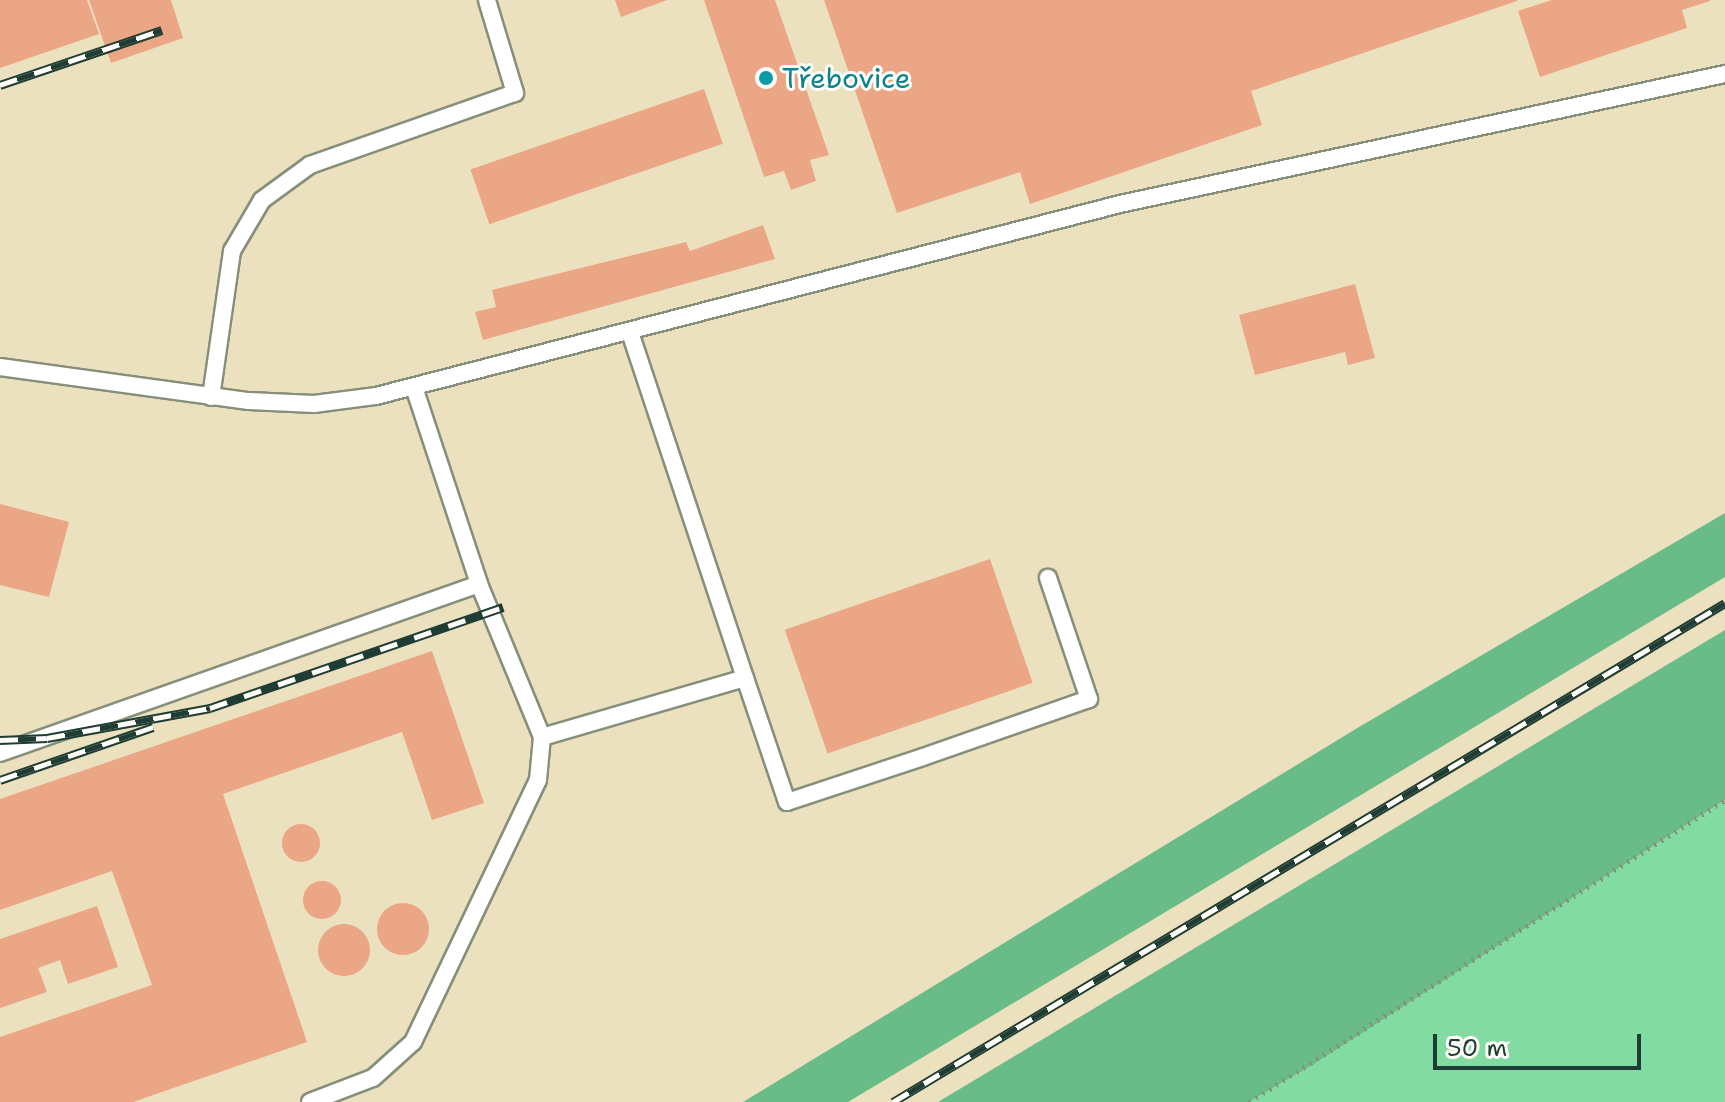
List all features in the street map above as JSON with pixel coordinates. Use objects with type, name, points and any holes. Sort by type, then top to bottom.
[{"type":"lane","points":[[211,397],[232,251],[269,193],[290,175],[333,155],[515,93],[487,0]]},
{"type":"lane","points":[[0,367],[211,397],[314,404],[414,387],[1135,201],[1725,74]]},
{"type":"lane","points":[[630,332],[787,802],[1089,699],[1048,578]]},
{"type":"lane","points":[[310,1102],[373,1078],[413,1042],[538,780],[542,737],[479,584],[414,387]]},
{"type":"lane","points":[[0,753],[479,584]]},
{"type":"lane","points":[[542,737],[745,678]]},
{"type":"path","points":[[1249,1102],[1725,800]]},
{"type":"green space","points":[[1725,513],[1725,577],[848,1102],[743,1102],[1359,727]]},
{"type":"green space","points":[[1725,630],[1725,800],[1314,1064],[1249,1102],[938,1102]]},
{"type":"green space","points":[[1725,800],[1725,1102],[1249,1102],[1314,1064]]},
{"type":"building","points":[[0,0],[87,0],[99,34],[0,68]]},
{"type":"building","points":[[89,0],[171,0],[183,38],[111,63]]},
{"type":"building","points":[[615,0],[667,0],[621,17]]},
{"type":"building","name":"Třebovice","points":[[704,0],[775,0],[829,155],[810,160],[816,181],[791,190],[784,171],[764,177]]},
{"type":"building","points":[[824,0],[1517,1],[1251,91],[1262,125],[1030,204],[1020,172],[897,213]]},
{"type":"building","points":[[1552,0],[1710,1],[1682,10],[1687,28],[1540,77],[1518,11]]},
{"type":"building","points":[[704,89],[723,144],[489,224],[470,169]]},
{"type":"building","points":[[763,225],[775,259],[483,340],[475,312],[496,307],[492,290],[686,242],[690,251]]},
{"type":"building","points":[[1355,284],[1375,358],[1348,365],[1345,352],[1255,375],[1239,315]]},
{"type":"building","points":[[0,504],[69,522],[49,597],[0,585]]},
{"type":"building","points":[[990,559],[1033,683],[827,754],[785,630]]},
{"type":"building","points":[[432,651],[484,803],[432,820],[402,732],[223,794],[307,1042],[133,1102],[0,1102],[0,1037],[152,985],[112,871],[0,910],[0,799]]},
{"type":"building","points":[[301,824],[314,830],[320,843],[314,856],[301,862],[288,856],[282,843],[288,830]]},
{"type":"building","points":[[322,881],[335,887],[341,900],[335,913],[322,919],[309,913],[303,900],[309,887]]},
{"type":"building","points":[[403,903],[421,911],[429,929],[421,947],[403,955],[385,947],[377,929],[385,911]]},
{"type":"building","points":[[97,906],[118,967],[68,984],[60,960],[38,968],[47,992],[0,1008],[0,939]]},
{"type":"building","points":[[344,924],[362,932],[370,950],[362,968],[344,976],[326,968],[318,950],[326,932]]},
{"type":"railway","points":[[0,85],[162,30]]},
{"type":"railway","points":[[893,1102],[1725,603]]},
{"type":"railway","points":[[0,740],[47,738],[210,708],[503,607]]},
{"type":"railway","points":[[0,780],[153,727]]},
{"type":"place","name":"Třebovice","points":[[766,78]]}]
